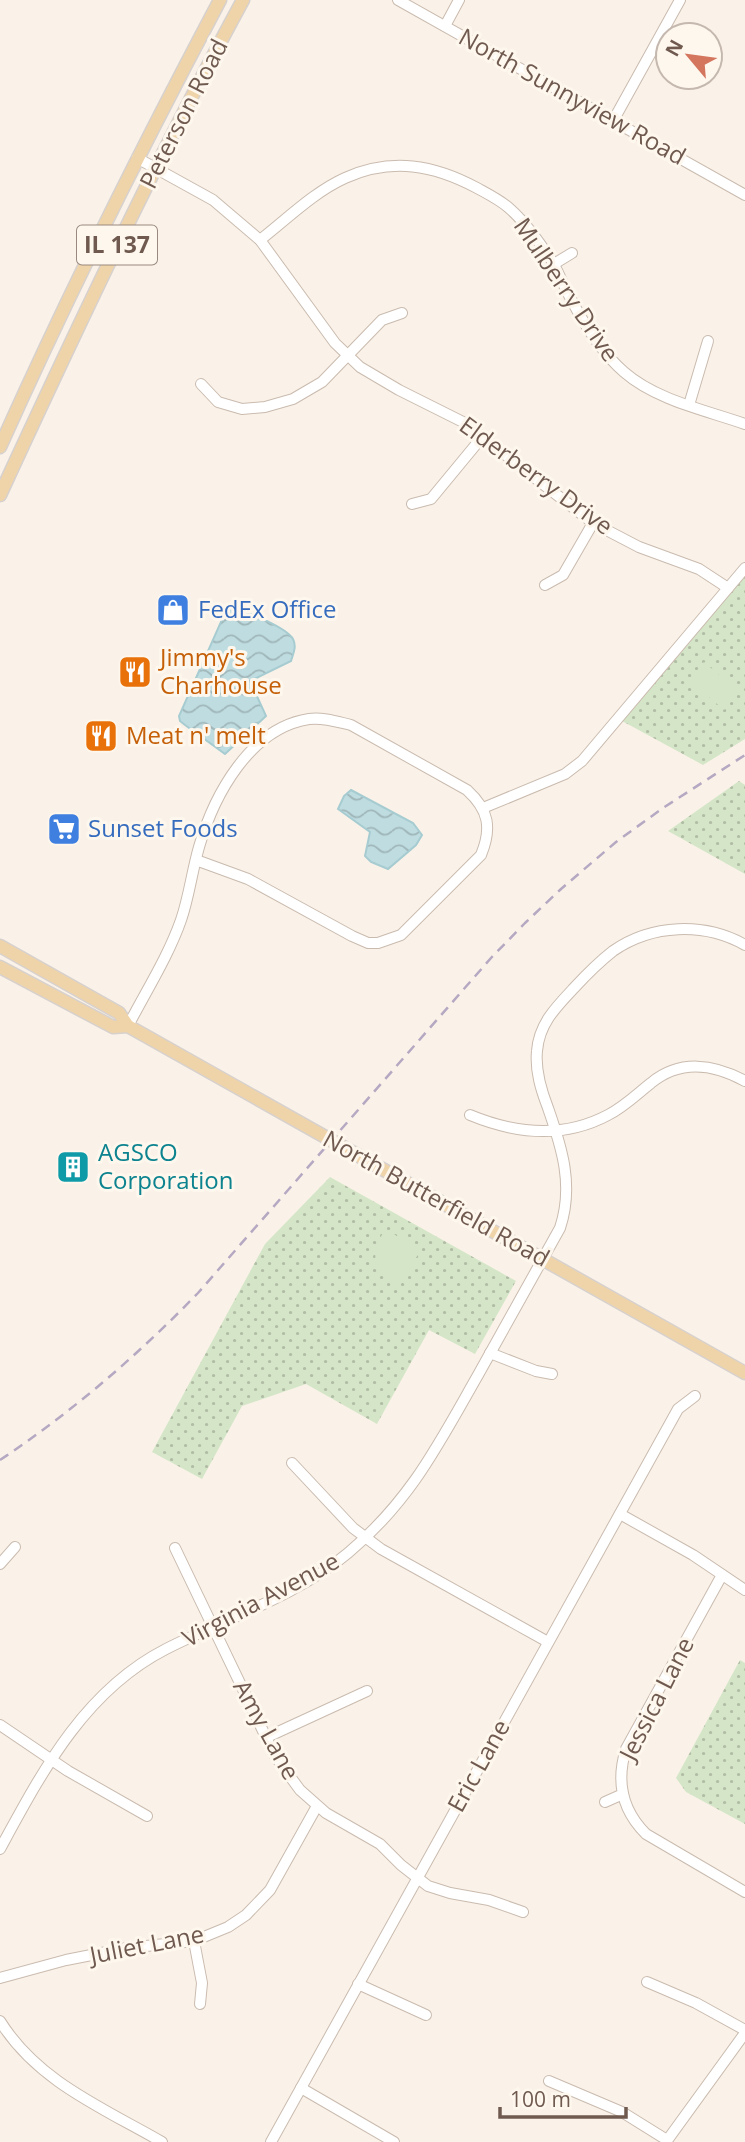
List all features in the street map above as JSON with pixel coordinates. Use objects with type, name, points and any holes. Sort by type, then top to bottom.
[{"type":"main road","name":"Peterson Road","points":[[0,447],[137,158],[220,0]]},
{"type":"main road","name":"Peterson Road","points":[[0,495],[70,342],[155,168],[243,0]]},
{"type":"main road","points":[[0,938],[59,975],[67,984]]},
{"type":"main road","name":"North Butterfield Road","points":[[0,946],[119,1013],[128,1026],[745,1373]]},
{"type":"main road","name":"North Butterfield Road","points":[[0,967],[113,1027],[128,1026]]},
{"type":"street","name":"North Sunnyview Road","points":[[398,0],[745,195]]},
{"type":"street","points":[[445,26],[459,0]]},
{"type":"street","points":[[613,121],[680,0]]},
{"type":"street","points":[[137,158],[214,201],[260,240],[335,342],[348,355]]},
{"type":"street","name":"Mulberry Drive","points":[[260,240],[326,188],[346,177],[386,167],[412,166],[440,171],[508,206],[554,264],[600,347],[626,374],[643,385],[689,405],[745,424]]},
{"type":"street","points":[[554,264],[572,253]]},
{"type":"street","points":[[201,384],[218,402],[242,409],[265,407],[293,399],[322,382],[382,320],[402,313]]},
{"type":"street","points":[[689,405],[708,341]]},
{"type":"street","name":"Elderberry Drive","points":[[348,355],[376,378],[463,422],[593,523],[639,547],[699,569],[728,588]]},
{"type":"street","points":[[412,504],[431,499],[483,436]]},
{"type":"street","points":[[545,585],[563,575],[593,523]]},
{"type":"street","points":[[483,808],[565,774],[582,761],[745,568]]},
{"type":"street","points":[[128,1026],[174,937],[196,860],[214,807],[228,783],[266,736],[288,725],[310,719],[332,720],[351,725],[467,790],[479,800],[488,830],[481,855],[401,935],[378,943],[368,943],[352,936],[248,878],[196,860]]},
{"type":"street","name":"Virginia Avenue","points":[[0,1849],[50,1759],[83,1716],[131,1672],[164,1651],[274,1598],[326,1569],[365,1538],[397,1505],[422,1473],[560,1228],[566,1210],[565,1160],[537,1071],[539,1037],[555,1008],[613,951],[631,941],[667,930],[701,930],[718,933],[745,945]]},
{"type":"street","points":[[470,1115],[517,1131],[556,1131],[582,1127],[607,1116],[669,1071],[685,1067],[713,1067],[745,1081]]},
{"type":"street","points":[[491,1353],[536,1371],[552,1374]]},
{"type":"street","name":"Eric Lane","points":[[271,2142],[678,1409],[695,1396]]},
{"type":"street","points":[[292,1463],[365,1538],[548,1643]]},
{"type":"street","points":[[620,1514],[693,1555],[745,1590]]},
{"type":"street","points":[[0,1564],[15,1547]]},
{"type":"street","name":"Amy Lane","points":[[175,1548],[265,1738],[300,1790],[317,1806],[380,1844],[417,1878],[435,1889],[489,1900],[523,1912]]},
{"type":"street","name":"Jessica Lane","points":[[722,1575],[626,1749],[620,1773],[625,1804],[646,1834],[745,1892]]},
{"type":"street","points":[[265,1738],[368,1691]]},
{"type":"street","points":[[0,1725],[50,1759],[147,1816]]},
{"type":"street","points":[[606,1802],[622,1794]]},
{"type":"street","name":"Juliet Lane","points":[[0,1978],[66,1960],[127,1948],[194,1941],[228,1927],[270,1890],[317,1806]]},
{"type":"street","points":[[194,1941],[202,1983],[200,2004]]},
{"type":"street","points":[[549,2081],[622,2112],[666,2141],[745,2032],[696,2003],[648,1982]]},
{"type":"street","points":[[358,1984],[426,2015]]},
{"type":"street","points":[[0,2021],[22,2053],[49,2076],[162,2142]]},
{"type":"street","points":[[301,2088],[394,2142]]},
{"type":"green space","points":[[745,574],[745,739],[703,765],[622,721]]},
{"type":"green space","points":[[704,662],[739,692],[724,710],[689,680]]},
{"type":"green space","points":[[739,781],[745,785],[745,874],[668,831]]},
{"type":"green space","points":[[330,1177],[516,1281],[475,1354],[429,1330],[377,1424],[306,1384],[242,1406],[202,1479],[152,1452],[265,1244]]},
{"type":"green space","points":[[385,1229],[419,1249],[398,1287],[382,1275],[376,1262],[377,1247]]},
{"type":"green space","points":[[740,1660],[745,1663],[745,1824],[686,1792],[676,1778]]},
{"type":"water","points":[[232,608],[283,630],[293,639],[295,648],[291,661],[250,681],[266,716],[225,754],[180,721],[179,716],[224,615]]},
{"type":"water","points":[[351,790],[413,823],[422,835],[416,845],[388,869],[371,862],[365,856],[370,832],[338,809],[344,796]]},
{"type":"railway","points":[[0,1460],[104,1382],[198,1293],[491,958],[525,923],[616,842],[745,755]]},
{"type":"place","name":"FedEx Office","points":[[173,610]]},
{"type":"place","name":"Jimmy's Charhouse","points":[[135,672]]},
{"type":"place","name":"Meat n' melt","points":[[101,736]]},
{"type":"place","name":"Sunset Foods","points":[[64,829]]},
{"type":"place","name":"AGSCO Corporation","points":[[73,1167]]}]
